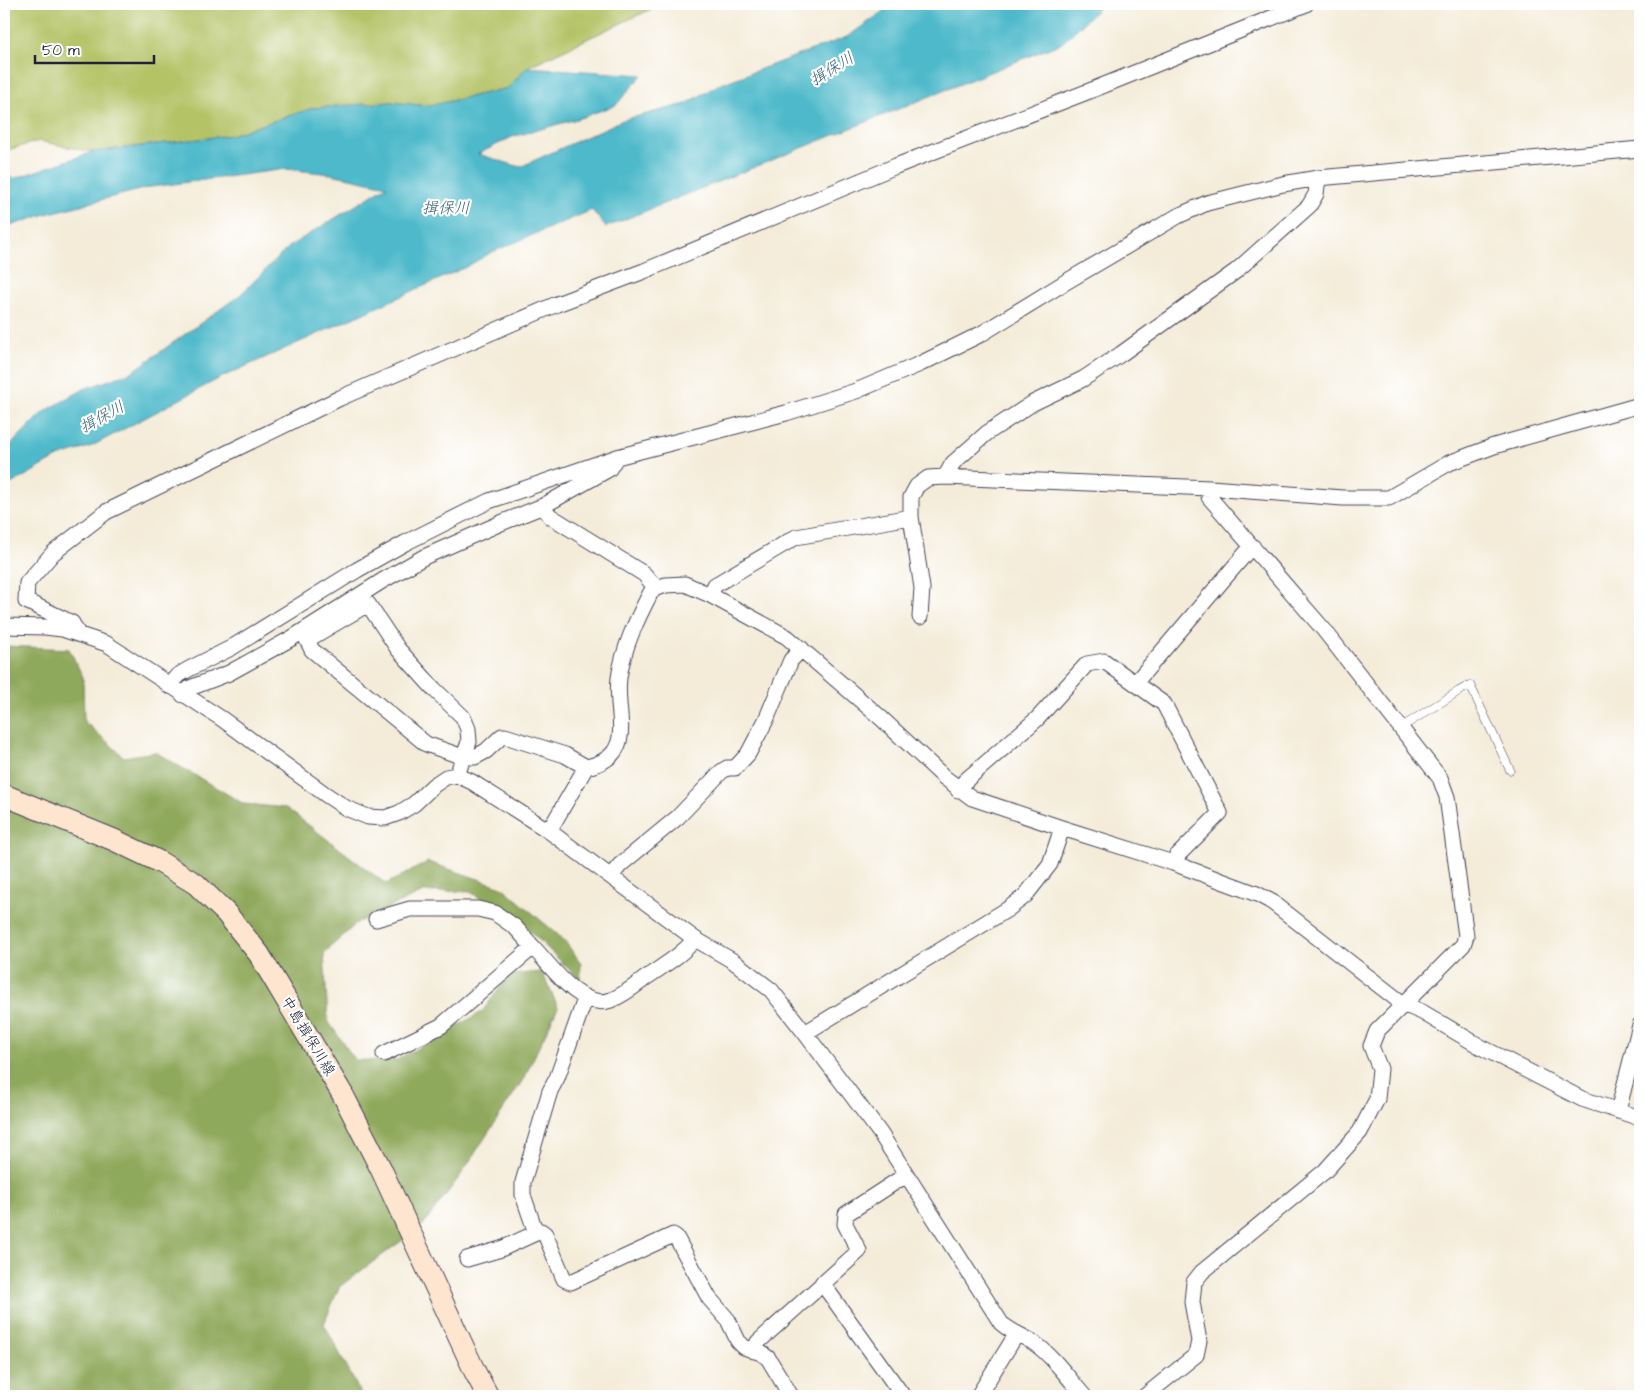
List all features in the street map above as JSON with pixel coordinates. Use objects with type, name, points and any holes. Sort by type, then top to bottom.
[{"type":"main road","name":"中島揖保川線","points":[[4,794],[114,840],[158,861],[196,884],[226,913],[259,954],[343,1095],[381,1169],[475,1372],[488,1396]]},
{"type":"street","points":[[78,634],[72,623],[26,601],[27,583],[53,553],[106,512],[340,398],[539,311],[644,271],[896,166],[1306,4]]},
{"type":"street","points":[[169,686],[176,676],[231,648],[357,570],[405,543],[489,501],[617,457],[786,413],[856,391],[920,364],[981,334],[1178,216],[1207,203],[1283,184],[1318,178],[1640,149]]},
{"type":"street","points":[[945,477],[953,463],[988,433],[1033,403],[1084,379],[1236,271],[1309,206],[1316,194],[1318,178]]},
{"type":"street","points":[[920,618],[922,588],[911,517],[911,497],[917,486],[928,478],[945,477],[1210,488],[1343,498],[1389,498],[1449,463],[1494,446],[1640,404]]},
{"type":"street","points":[[183,695],[190,688],[229,673],[292,638],[382,581],[424,557],[543,506],[609,469],[617,457]]},
{"type":"street","points":[[1145,1396],[1196,1355],[1199,1341],[1192,1302],[1194,1282],[1198,1277],[1325,1171],[1360,1132],[1377,1099],[1380,1069],[1371,1046],[1377,1031],[1464,945],[1466,936],[1447,797],[1440,778],[1324,630],[1209,497],[1210,488]]},
{"type":"street","points":[[543,506],[550,516],[644,574],[656,588]]},
{"type":"street","points":[[710,595],[715,585],[796,537],[911,517]]},
{"type":"street","points":[[1136,682],[1253,547]]},
{"type":"street","points":[[457,776],[463,757],[469,742],[468,729],[463,717],[398,649],[368,604],[307,640],[312,650],[426,744],[463,757],[475,758],[502,736],[505,736],[564,755],[586,767],[596,765],[608,758],[617,748],[622,724],[618,697],[619,678],[632,631],[651,592],[656,588],[666,585],[685,584],[710,595],[787,636],[958,790],[972,798],[1173,863],[1256,894],[1272,902],[1403,1004],[1422,1012],[1481,1047],[1582,1098],[1640,1118]]},
{"type":"street","points":[[4,626],[45,627],[78,634],[107,644],[222,719],[346,808],[368,817],[385,818],[399,813],[414,804],[446,777],[457,776],[472,782],[549,831],[695,939],[733,962],[771,990],[874,1125],[1000,1323],[1010,1332],[1034,1342],[1084,1396]]},
{"type":"street","points":[[611,876],[620,865],[678,817],[720,772],[727,768],[735,768],[748,754],[766,720],[791,660],[802,648]]},
{"type":"street","points":[[958,790],[965,781],[1037,719],[1087,664],[1104,661],[1136,682],[1164,704],[1220,814],[1176,856],[1173,863]]},
{"type":"street","points":[[549,831],[586,767]]},
{"type":"street","points":[[805,1033],[1008,909],[1025,896],[1050,864],[1062,828]]},
{"type":"street","points":[[376,919],[410,909],[478,909],[495,913],[515,927],[566,983],[585,999],[595,1002],[610,1000],[618,996],[686,950],[695,939]]},
{"type":"street","points":[[384,1054],[441,1026],[533,947]]},
{"type":"street","points":[[536,1233],[522,1196],[523,1182],[550,1091],[557,1078],[585,999]]},
{"type":"street","points":[[1618,1111],[1640,1025]]},
{"type":"street","points":[[754,1350],[758,1342],[859,1251],[845,1224],[846,1214],[906,1175]]},
{"type":"street","points":[[468,1259],[502,1249],[541,1231],[545,1234],[564,1279],[571,1282],[673,1235],[676,1237],[709,1298],[728,1320],[738,1341],[744,1347],[761,1352],[768,1358],[791,1396]]},
{"type":"street","points":[[822,1283],[903,1396]]},
{"type":"street","points":[[978,1396],[1016,1335]]},
{"type":"lane","points":[[1400,728],[1470,685],[1510,770]]},
{"type":"green space","points":[[4,4],[662,4],[527,67],[508,88],[429,106],[391,102],[313,108],[231,135],[93,152],[39,141],[4,151]]},
{"type":"green space","points":[[4,646],[69,649],[83,677],[84,721],[124,757],[155,752],[244,804],[286,808],[386,884],[428,862],[502,887],[564,940],[581,963],[580,980],[529,930],[469,891],[423,892],[358,922],[324,953],[328,1021],[355,1060],[395,1061],[482,1012],[509,975],[542,972],[558,1007],[524,1078],[460,1176],[423,1225],[339,1287],[324,1324],[362,1396],[4,1396]]},
{"type":"water","name":"揖保川","points":[[894,4],[1103,4],[1062,43],[606,227],[592,210],[492,252],[466,267],[220,378],[92,446],[58,457],[4,488],[4,452],[42,413],[84,389],[132,372],[240,295],[290,246],[387,186],[331,174],[286,169],[151,187],[46,214],[4,228],[4,182],[93,152],[231,135],[313,108],[391,102],[429,106],[508,88],[527,67],[642,75],[616,105],[580,118],[512,137],[478,154],[520,167],[623,120],[686,104],[718,85],[847,37]]},
{"type":"waterway","points":[[4,176],[17,181]]}]
